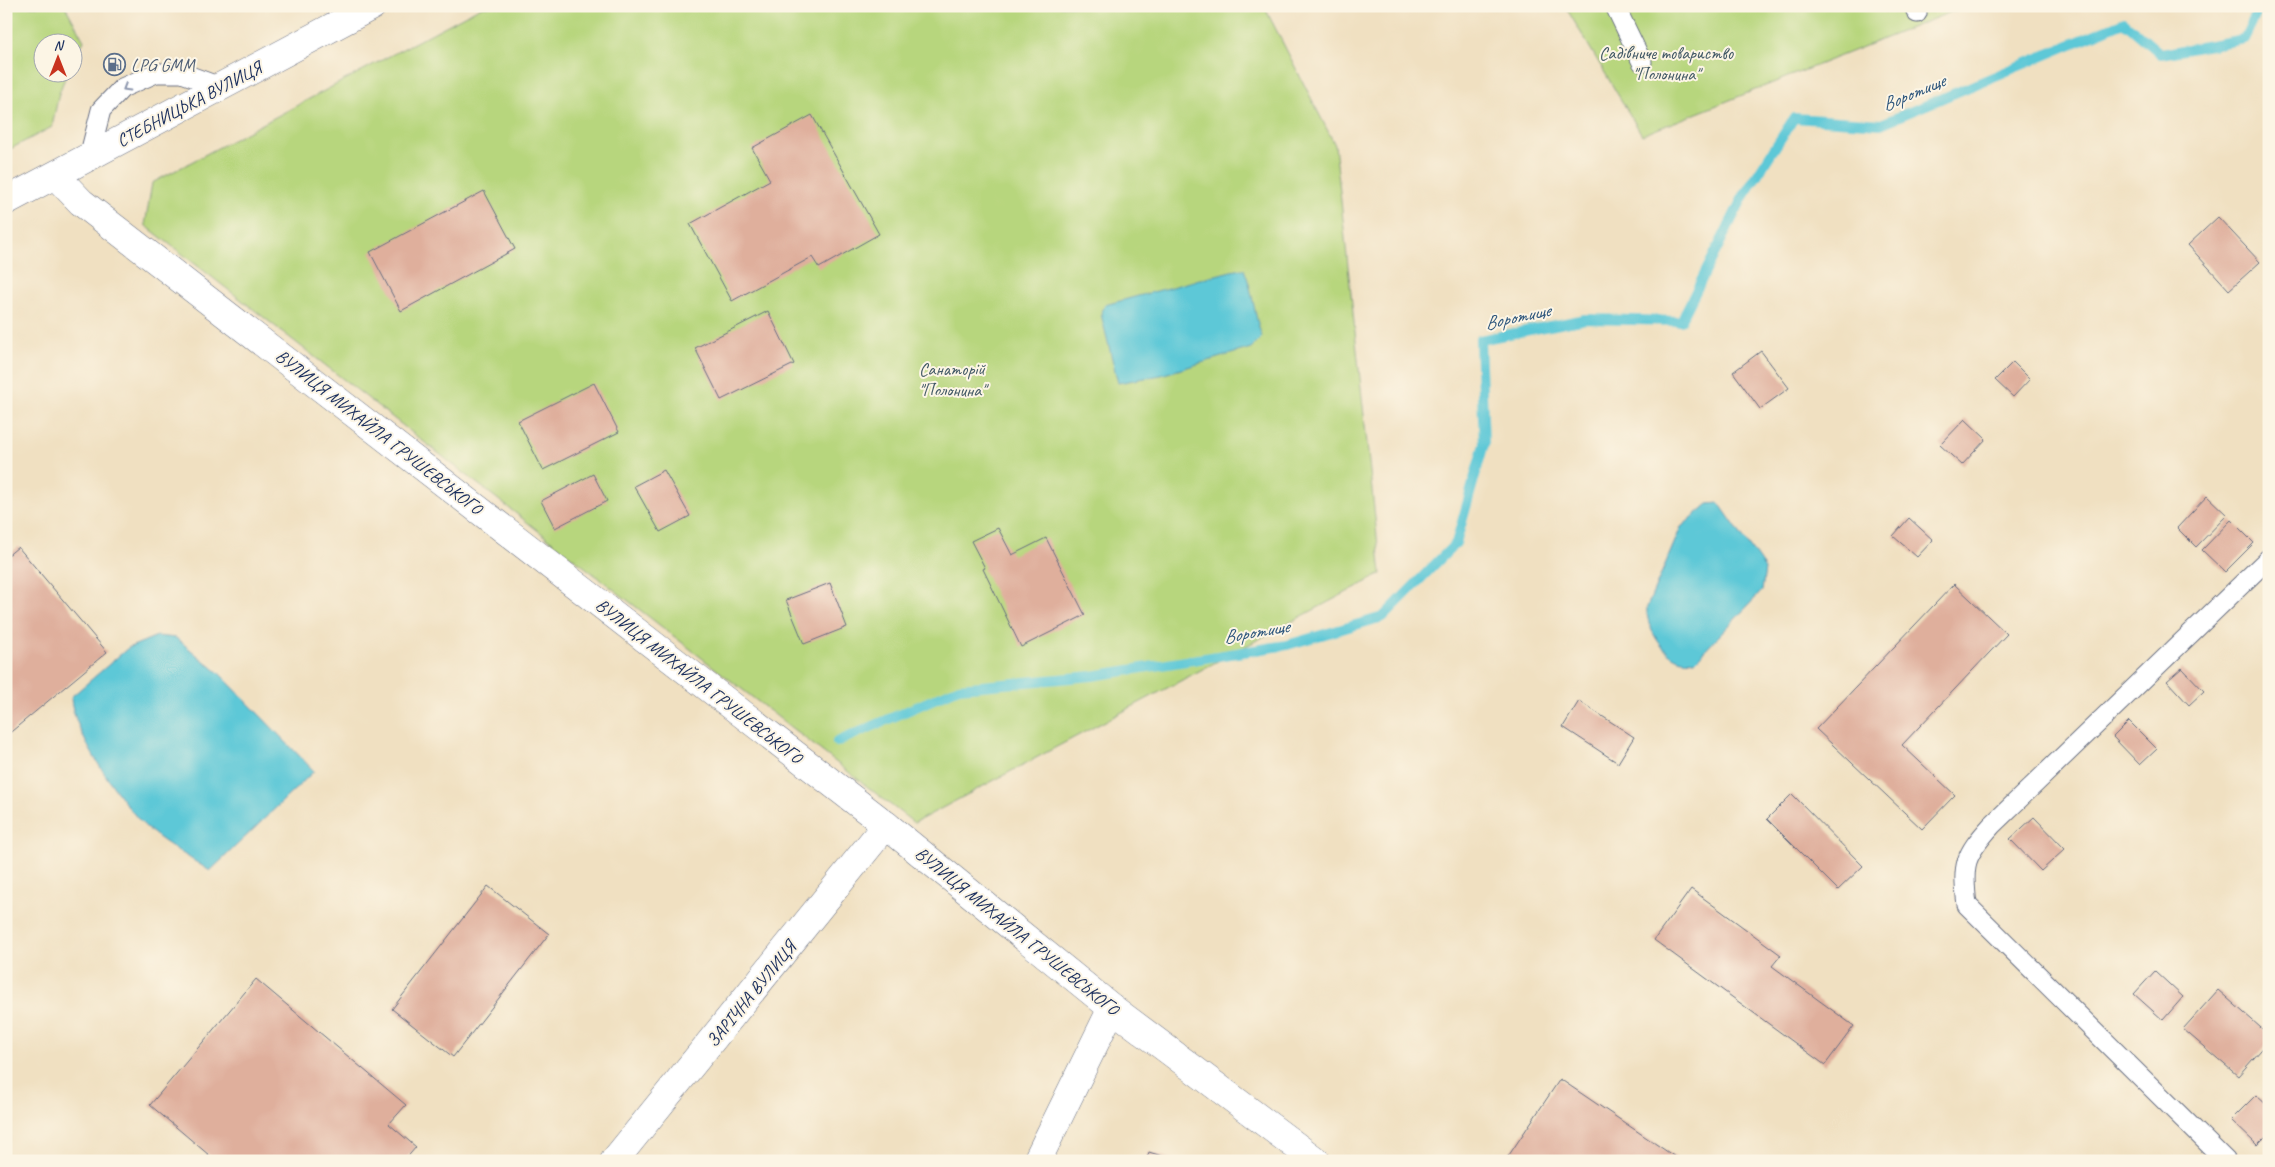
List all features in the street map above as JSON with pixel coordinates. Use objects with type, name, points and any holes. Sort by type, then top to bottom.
[{"type":"street","name":"СТЕБНИЦЬКА ВУЛИЦЯ","points":[[6,201],[372,6]]},
{"type":"street","name":"ВУЛИЦЯ МИХАЙЛА ГРУШЕВСЬКОГО","points":[[55,175],[81,202],[886,825],[1112,1008],[1316,1161]]},
{"type":"street","name":"ЗАРІЧНА ВУЛИЦЯ","points":[[614,1161],[886,825]]},
{"type":"street","points":[[1037,1161],[1112,1008]]},
{"type":"lane","points":[[1615,6],[1642,62]]},
{"type":"lane","points":[[89,158],[101,110],[122,88],[156,73],[182,73],[220,87]]},
{"type":"lane","points":[[2226,1161],[1990,930],[1967,905],[1963,874],[1971,849],[1992,825],[2269,558]]},
{"type":"green space","points":[[6,6],[65,6],[79,32],[32,32],[32,82],[63,82],[59,93],[52,127],[10,149],[6,143]]},
{"type":"green space","name":"Санаторій \"Полонина\"","points":[[483,6],[1264,6],[1335,145],[1381,574],[914,823],[145,225],[152,183]]},
{"type":"green space","name":"Садівниче товариство \"Полонина\"","points":[[1565,6],[1966,6],[1642,135]]},
{"type":"water","points":[[1244,269],[1262,337],[1251,348],[1161,375],[1118,383],[1101,314],[1105,305]]},
{"type":"water","points":[[1719,503],[1765,569],[1762,591],[1695,661],[1681,660],[1666,651],[1655,637],[1647,614],[1647,607],[1681,527],[1708,504]]},
{"type":"water","points":[[157,636],[176,638],[219,673],[314,771],[210,871],[147,828],[131,811],[98,763],[79,727],[73,711],[71,697],[128,648]]},
{"type":"building","points":[[812,115],[879,234],[819,268],[812,257],[732,301],[690,224],[770,180],[752,148]]},
{"type":"building","points":[[484,191],[515,249],[401,311],[370,252]]},
{"type":"building","points":[[2218,217],[2260,262],[2229,290],[2188,245]]},
{"type":"building","points":[[768,311],[794,364],[721,400],[695,348]]},
{"type":"building","points":[[1761,351],[1789,388],[1760,409],[1733,372]]},
{"type":"building","points":[[2013,362],[2030,379],[2013,397],[1995,380]]},
{"type":"building","points":[[594,383],[619,432],[543,470],[518,421]]},
{"type":"building","points":[[1965,419],[1986,439],[1962,465],[1940,445]]},
{"type":"building","points":[[664,470],[690,516],[660,532],[634,486]]},
{"type":"building","points":[[593,474],[607,501],[555,528],[541,501]]},
{"type":"building","points":[[2207,496],[2227,515],[2196,547],[2177,528]]},
{"type":"building","points":[[1909,518],[1933,540],[1917,557],[1893,536]]},
{"type":"building","points":[[2231,520],[2254,543],[2225,572],[2202,550]]},
{"type":"building","points":[[998,528],[1012,555],[1046,538],[1085,615],[1021,647],[971,541]]},
{"type":"building","points":[[18,547],[107,652],[6,736],[6,557]]},
{"type":"building","points":[[830,583],[847,627],[804,644],[786,600]]},
{"type":"building","points":[[1954,584],[2007,634],[1902,745],[1955,795],[1922,829],[1816,729]]},
{"type":"building","points":[[2182,668],[2204,691],[2189,705],[2167,681]]},
{"type":"building","points":[[1579,701],[1634,737],[1618,763],[1563,727]]},
{"type":"building","points":[[2129,721],[2157,749],[2140,765],[2113,737]]},
{"type":"building","points":[[1792,794],[1863,866],[1838,890],[1767,819]]},
{"type":"building","points":[[2034,817],[2065,849],[2041,871],[2010,839]]},
{"type":"building","points":[[488,886],[549,934],[453,1057],[392,1009]]},
{"type":"building","points":[[1691,889],[1781,955],[1772,966],[1854,1026],[1825,1065],[1654,940]]},
{"type":"building","points":[[2155,971],[2183,997],[2163,1020],[2134,994]]},
{"type":"building","points":[[256,979],[406,1105],[389,1124],[416,1147],[404,1161],[216,1161],[150,1105]]},
{"type":"building","points":[[2218,990],[2269,1035],[2269,1041],[2238,1076],[2183,1029]]},
{"type":"building","points":[[1560,1079],[1681,1161],[1505,1161]]},
{"type":"building","points":[[2256,1095],[2269,1107],[2269,1133],[2257,1145],[2231,1120]]},
{"type":"building","points":[[1149,1152],[1174,1160],[1174,1161],[1146,1161]]},
{"type":"waterway","name":"Воротище","points":[[837,742],[959,688],[1092,676],[1287,645],[1383,617],[1456,543],[1484,444],[1480,340],[1585,319],[1681,321],[1743,197],[1794,118],[1881,124],[2124,22],[2161,54],[2244,39],[2260,6]]},
{"type":"place","name":"LPG GMM","points":[[115,65]]}]
